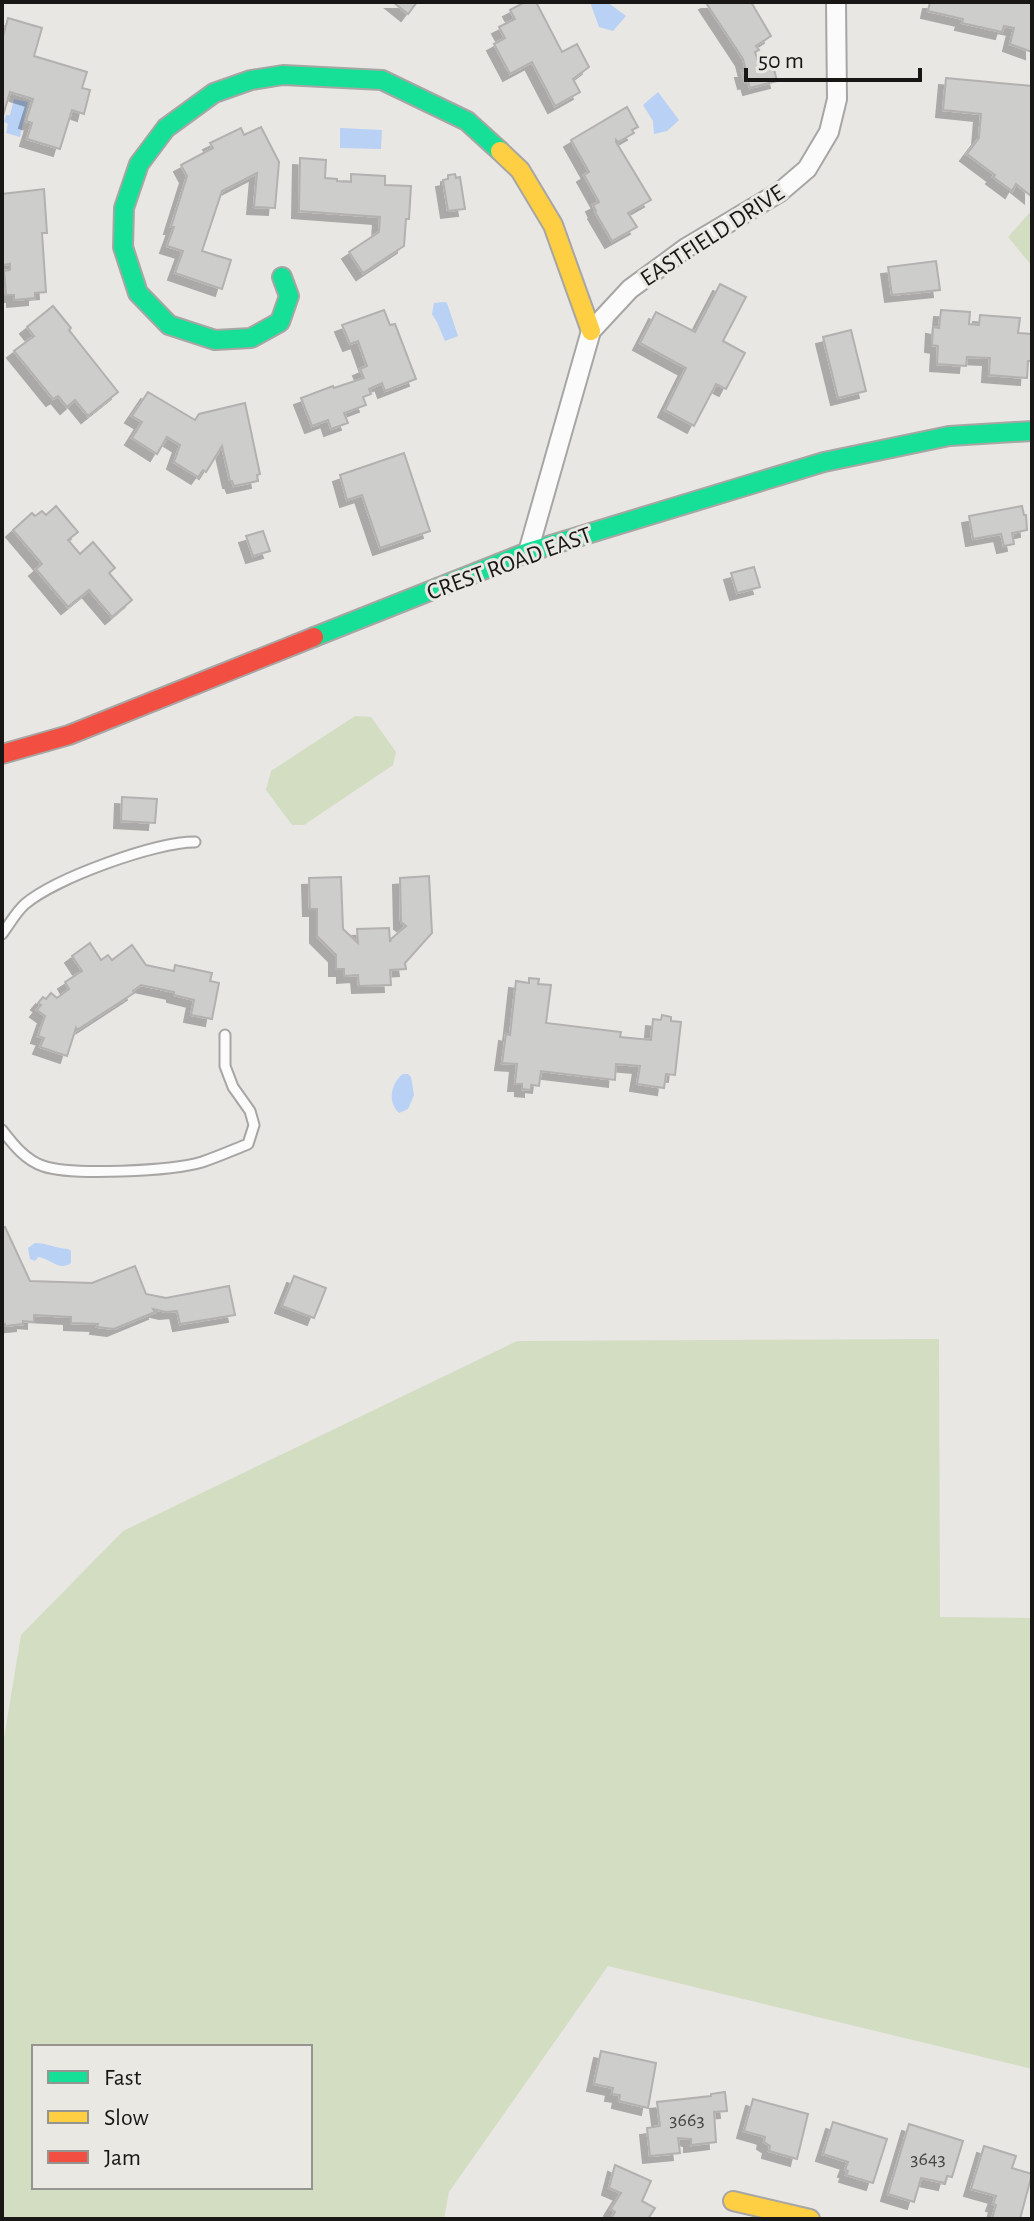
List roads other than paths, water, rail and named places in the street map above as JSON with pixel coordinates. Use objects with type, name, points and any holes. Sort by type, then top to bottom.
[{"type":"street","name":"EASTFIELD DRIVE","points":[[528,552],[591,331],[630,289],[686,248],[780,192],[807,169],[829,132],[837,99],[836,2]]},
{"type":"street","points":[[282,277],[289,296],[280,322],[251,338],[215,340],[169,325],[138,293],[123,247],[124,208],[139,164],[166,128],[214,93],[251,80],[283,75],[382,80],[467,121],[520,170],[553,225],[591,331]]},
{"type":"street","name":"CREST ROAD EAST","points":[[2,754],[69,735],[528,552],[824,462],[949,436],[1032,431]]},
{"type":"street","points":[[733,2201],[810,2219]]},
{"type":"lane","points":[[2,934],[24,905],[68,878],[180,842],[195,842]]},
{"type":"lane","points":[[2,1130],[20,1153],[42,1166],[76,1170],[146,1170],[200,1163],[248,1144],[254,1125],[250,1111],[233,1087],[225,1066],[225,1035]]},
{"type":"water","points":[[592,2],[607,2],[626,16],[613,31],[599,27]]},
{"type":"water","points":[[658,92],[679,120],[667,131],[654,134],[653,121],[643,105]]},
{"type":"water","points":[[14,99],[28,102],[20,137],[6,133],[8,124],[4,122],[6,115],[10,115]]},
{"type":"water","points":[[340,128],[382,130],[381,149],[340,148]]},
{"type":"water","points":[[444,302],[458,336],[445,341],[432,314],[434,303]]},
{"type":"water","points":[[403,1074],[411,1077],[414,1095],[408,1109],[399,1113],[393,1104],[392,1093]]},
{"type":"water","points":[[35,1243],[68,1249],[71,1251],[71,1263],[62,1266],[38,1257],[35,1261],[30,1259],[28,1248]]}]
